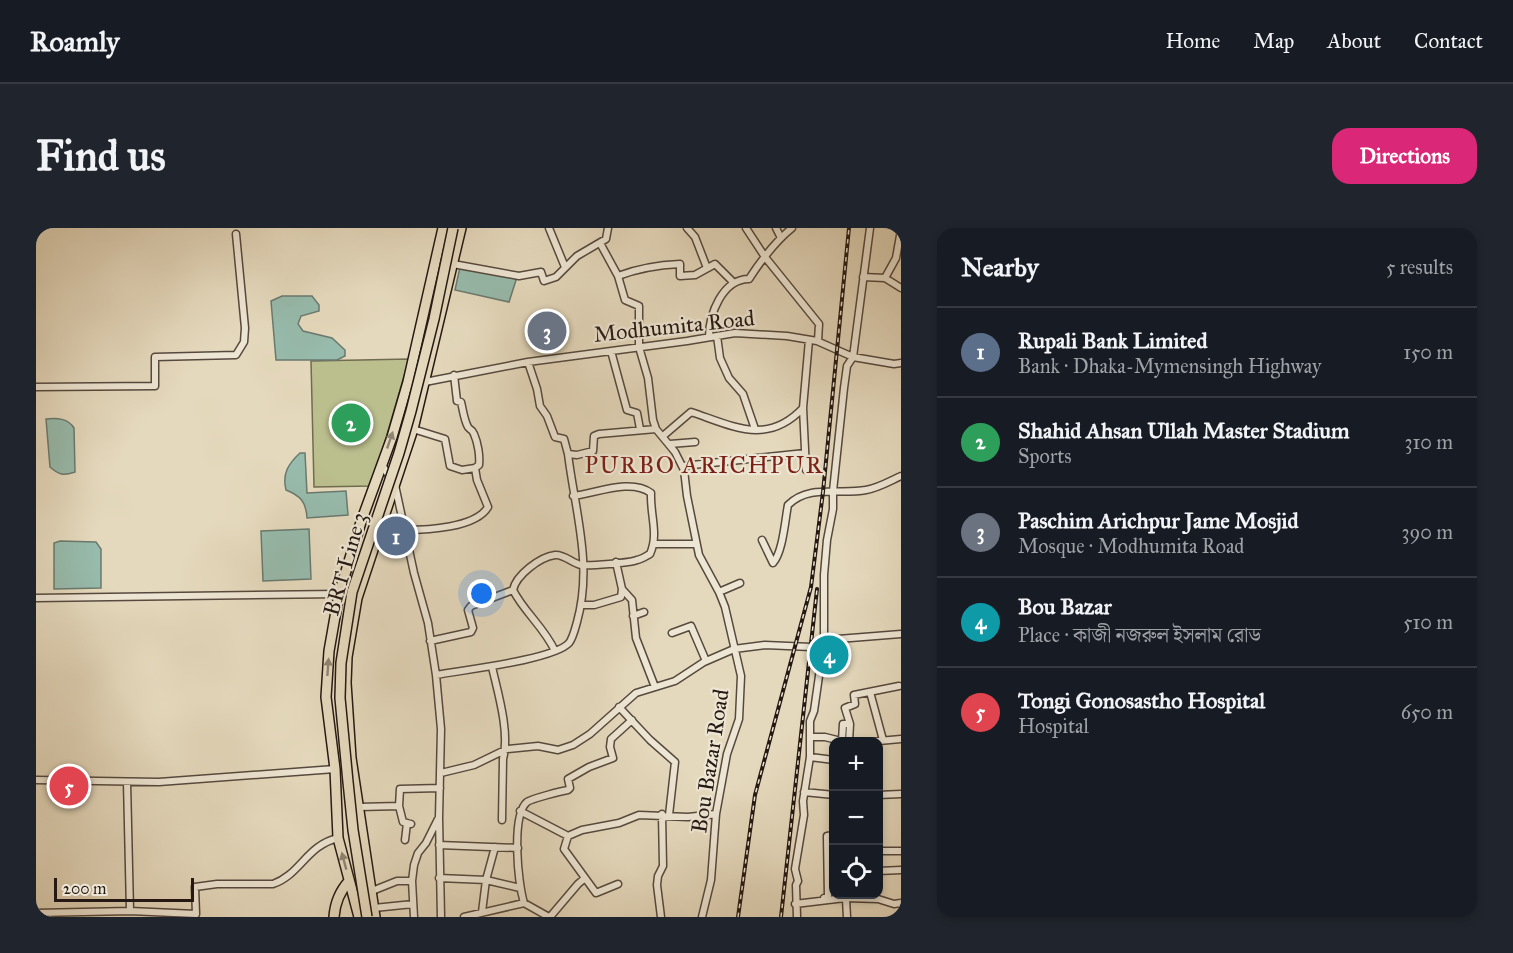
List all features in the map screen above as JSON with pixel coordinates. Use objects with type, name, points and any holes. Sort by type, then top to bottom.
[{"type":"highway","points":[[359,917],[338,838],[335,769],[326,697],[329,651],[339,594],[408,382],[443,228]]},
{"type":"highway","name":"BRT Line 3","points":[[367,917],[354,840],[348,782],[340,698],[341,663],[352,592],[392,483],[434,319],[453,228]]},
{"type":"highway","points":[[375,913],[351,758],[346,683],[347,657],[357,598],[392,483],[407,451],[461,228]]},
{"type":"highway","points":[[334,917],[342,888],[349,881]]},
{"type":"street","points":[[549,228],[565,267]]},
{"type":"street","points":[[453,264],[519,276],[541,272],[544,281],[556,276],[577,256],[606,239],[608,228]]},
{"type":"street","points":[[687,228],[695,237],[707,268]]},
{"type":"street","points":[[746,228],[765,257],[819,324],[818,341]]},
{"type":"street","points":[[776,228],[781,238]]},
{"type":"street","points":[[709,337],[711,318],[720,298],[734,283],[740,279],[748,279],[792,228]]},
{"type":"street","points":[[797,917],[795,904],[798,881],[795,869],[810,757],[810,721],[824,641],[824,575],[827,540],[847,366],[853,357],[870,228]]},
{"type":"street","points":[[885,278],[896,258],[901,230]]},
{"type":"street","points":[[36,387],[155,386],[155,357],[236,355],[244,342],[245,328],[236,234]]},
{"type":"street","points":[[600,243],[618,276],[625,300],[639,306],[639,347],[648,378],[653,420],[656,429],[670,444],[683,466],[805,453]]},
{"type":"street","points":[[618,276],[637,269],[680,264],[680,276],[695,275],[715,264],[734,283]]},
{"type":"street","points":[[863,277],[885,278],[901,288]]},
{"type":"street","name":"Modhumita Road","points":[[425,382],[528,362],[735,333],[760,333],[818,341],[853,357],[894,364],[901,363]]},
{"type":"street","points":[[717,336],[720,358],[729,378],[743,394],[755,429]]},
{"type":"street","points":[[806,470],[803,408],[809,340]]},
{"type":"street","points":[[611,351],[627,410],[637,413],[640,429]]},
{"type":"street","points":[[436,675],[492,667],[555,651],[568,644],[574,633],[581,605],[585,566],[568,454],[564,439],[555,437],[547,416],[540,406],[528,362]]},
{"type":"street","points":[[413,429],[445,439],[450,466],[462,470],[479,465],[477,442],[474,433],[469,428],[461,402],[457,401],[454,375]]},
{"type":"street","points":[[663,436],[691,412],[712,417],[724,425],[745,430],[770,428],[791,420],[803,408]]},
{"type":"street","points":[[568,454],[593,452],[594,436],[612,431],[656,429]]},
{"type":"street","points":[[670,444],[696,442]]},
{"type":"street","points":[[381,465],[392,483],[405,530],[428,623],[436,675],[441,729],[438,818],[441,917]]},
{"type":"street","name":"Bou Bazar Road","points":[[683,466],[699,555],[719,592],[730,624],[741,676],[739,718],[727,754],[716,814],[711,880],[702,917]]},
{"type":"street","points":[[405,530],[450,526],[483,513],[488,507],[477,480],[475,468]]},
{"type":"street","points":[[762,540],[773,563],[776,561],[780,548],[788,505],[804,494],[868,490],[901,476]]},
{"type":"street","points":[[430,641],[471,632],[473,628],[468,610],[471,606],[513,590],[521,576],[553,555],[559,555],[585,566],[636,561],[650,554],[654,544],[655,527],[650,507],[651,493],[645,488],[627,485],[573,496]]},
{"type":"street","points":[[654,544],[696,544]]},
{"type":"street","points":[[581,605],[594,605],[621,597],[622,589],[616,562]]},
{"type":"street","points":[[719,592],[740,584]]},
{"type":"street","points":[[622,589],[632,600],[636,638],[656,687]]},
{"type":"street","points":[[513,590],[544,631],[555,651]]},
{"type":"street","points":[[36,598],[339,594]]},
{"type":"street","points":[[633,615],[644,612]]},
{"type":"street","points":[[672,633],[691,626],[706,661]]},
{"type":"street","points":[[441,773],[474,765],[505,749],[538,747],[558,750],[573,745],[636,693],[675,681],[706,661],[734,649],[765,645],[810,647],[824,641],[867,635],[901,634]]},
{"type":"street","points":[[492,667],[499,695],[505,749],[502,820]]},
{"type":"street","points":[[849,737],[850,724],[845,708],[855,704],[854,695],[900,688]]},
{"type":"street","points":[[870,692],[882,737]]},
{"type":"street","points":[[619,707],[650,740],[675,762],[666,815],[663,867],[658,876],[657,885],[661,917]]},
{"type":"street","points":[[585,878],[550,917],[523,901],[518,848],[520,811],[534,799],[568,790],[570,788],[568,779],[589,767],[613,758],[611,740],[632,720]]},
{"type":"street","points":[[843,737],[843,724],[850,724]]},
{"type":"street","points":[[811,737],[829,738]]},
{"type":"street","points":[[883,740],[901,739]]},
{"type":"street","points":[[810,757],[829,759]]},
{"type":"street","points":[[36,780],[127,782],[201,780],[335,769]]},
{"type":"street","points":[[127,782],[130,911]]},
{"type":"street","points":[[405,840],[409,824],[404,822],[399,806],[400,789],[440,788]]},
{"type":"street","points":[[804,792],[829,794]]},
{"type":"street","points":[[883,795],[901,794]]},
{"type":"street","points":[[359,807],[399,806]]},
{"type":"street","points":[[520,811],[568,836]]},
{"type":"street","points":[[618,884],[596,893],[564,849],[568,836],[582,830],[619,823],[639,815],[688,817],[716,814]]},
{"type":"street","points":[[414,917],[412,881],[418,854],[438,818]]},
{"type":"street","points":[[795,904],[819,902],[828,897],[827,836],[829,836]]},
{"type":"street","points":[[36,913],[130,911],[196,914],[195,887],[217,884],[273,884],[282,881],[317,846],[338,838]]},
{"type":"street","points":[[439,845],[518,848]]},
{"type":"street","points":[[482,912],[486,880],[495,847]]},
{"type":"street","points":[[883,851],[901,851]]},
{"type":"street","points":[[883,871],[901,870]]},
{"type":"street","points":[[439,878],[486,880],[520,888]]},
{"type":"street","points":[[372,891],[396,881],[412,881]]},
{"type":"street","points":[[464,917],[523,901],[531,896]]},
{"type":"street","points":[[819,900],[846,899],[848,917]]},
{"type":"street","points":[[883,899],[894,904],[901,903]]},
{"type":"street","points":[[375,913],[413,904]]},
{"type":"green space","points":[[409,359],[372,486],[314,487],[311,361]]},
{"type":"shaded area","points":[[460,267],[517,277],[509,302],[455,290]]},
{"type":"shaded area","points":[[282,296],[312,296],[319,305],[319,311],[301,316],[298,324],[303,331],[332,338],[345,350],[345,356],[337,360],[276,360],[271,301]]},
{"type":"shaded area","points":[[46,419],[65,420],[74,428],[75,472],[61,474],[50,467]]},
{"type":"shaded area","points":[[300,453],[305,453],[307,493],[346,491],[348,515],[307,518],[302,500],[286,490],[285,484],[287,470]]},
{"type":"shaded area","points":[[309,529],[311,579],[263,581],[261,531]]},
{"type":"shaded area","points":[[60,541],[96,542],[101,549],[101,588],[54,589],[54,543]]},
{"type":"railway","points":[[738,917],[755,795],[811,587],[823,492],[849,228]]},
{"type":"railway","points":[[781,917],[817,589]]},
{"type":"place","name":"Paschim Arichpur Jame Mosjid","points":[[547,331]]},
{"type":"place","name":"Shahid Ahsan Ullah Master Stadium","points":[[351,423]]},
{"type":"place","name":"Rupali Bank Limited","points":[[396,536]]},
{"type":"place","name":"Bou Bazar","points":[[829,655]]},
{"type":"place","name":"Tongi Gonosastho Hospital","points":[[69,786]]},
{"type":"district","name":"PURBO ARICHPUR","points":[[704,465]]}]
